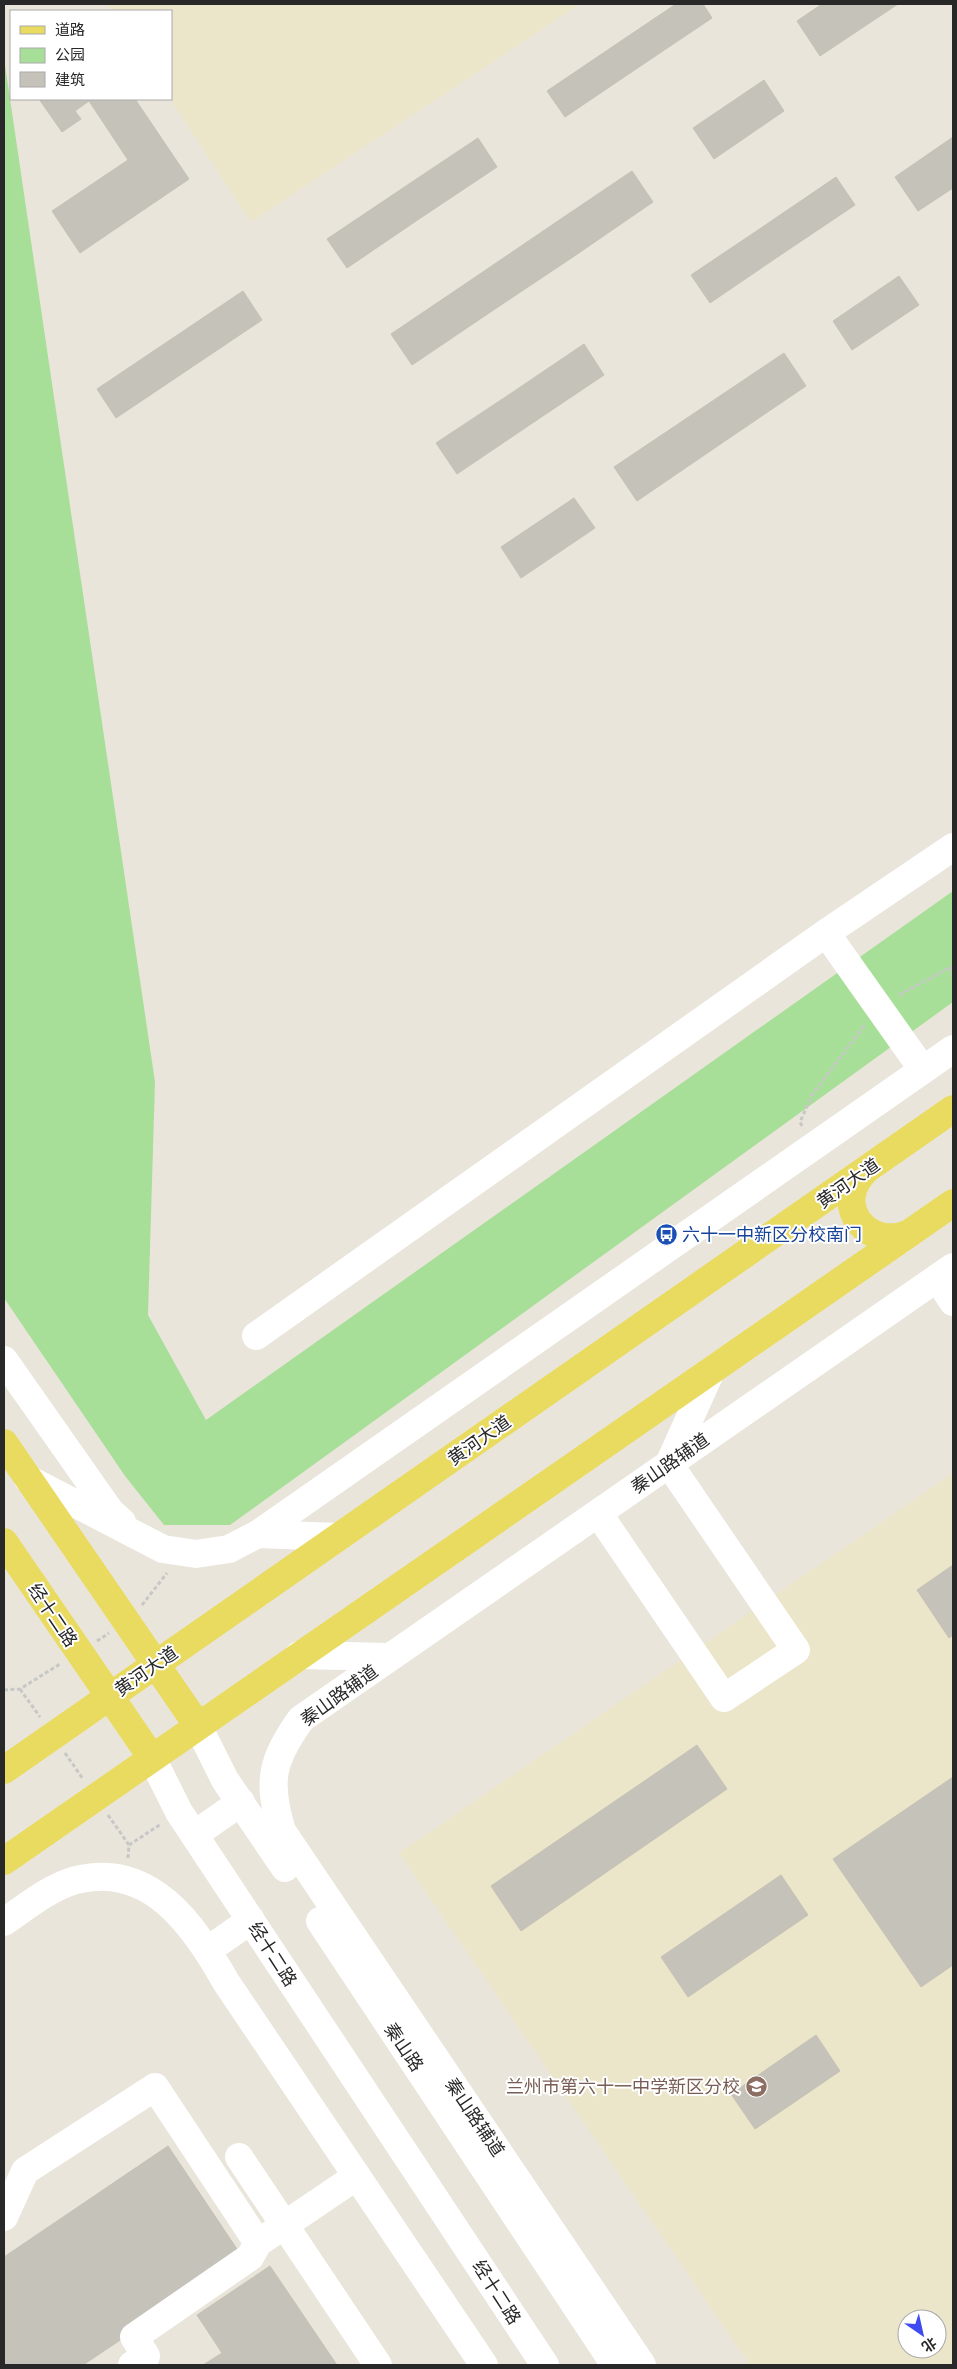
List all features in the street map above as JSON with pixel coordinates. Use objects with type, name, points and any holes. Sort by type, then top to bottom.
[{"type":"main road","name":"黄河大道","points":[[4,1770],[953,1109]]},
{"type":"main road","points":[[868,1168],[859,1178],[853,1189],[852,1203],[854,1216],[862,1227],[872,1234],[885,1238],[899,1238],[911,1232]]},
{"type":"main road","points":[[4,1861],[953,1203]]},
{"type":"main road","points":[[4,1443],[198,1726]]},
{"type":"main road","name":"经十二路","points":[[4,1542],[108,1697],[152,1758]]},
{"type":"street","points":[[256,1336],[826,933],[953,847]]},
{"type":"street","points":[[826,933],[924,1070]]},
{"type":"street","points":[[28,1479],[163,1549],[196,1554],[229,1549],[258,1534],[953,1049]]},
{"type":"street","points":[[945,1273],[953,1302]]},
{"type":"street","name":"秦山路辅道","points":[[642,2365],[282,1831],[274,1802],[274,1772],[283,1744],[301,1719],[945,1273]]},
{"type":"street","points":[[4,1360],[110,1511],[134,1534]]},
{"type":"street","points":[[598,1513],[724,1698],[796,1650],[669,1464],[711,1370]]},
{"type":"street","points":[[258,1534],[338,1537]]},
{"type":"street","points":[[299,1656],[390,1657]]},
{"type":"street","name":"秦山路","points":[[198,1726],[226,1780],[615,2365]]},
{"type":"street","name":"经十二路","points":[[152,1758],[179,1812],[545,2365]]},
{"type":"street","points":[[194,1835],[241,1802]]},
{"type":"street","points":[[8,1916],[46,1894],[76,1880],[108,1876],[139,1883],[167,1900],[208,1950],[226,1982],[484,2365]]},
{"type":"street","points":[[208,1950],[251,1920]]},
{"type":"street","points":[[4,2216],[25,2171],[155,2087],[258,2243]]},
{"type":"street","points":[[239,2157],[378,2365]]},
{"type":"street","points":[[132,2365],[146,2356],[134,2337],[250,2257],[258,2243],[357,2176]]},
{"type":"path","points":[[815,1146],[800,1122],[812,1096],[878,1006],[952,967],[953,980]]},
{"type":"path","points":[[4,1690],[20,1689],[126,1622],[183,1553]]},
{"type":"path","points":[[20,1689],[129,1845]]},
{"type":"shaded area","points":[[107,4],[580,4],[251,222],[171,100],[172,10],[111,10]]},
{"type":"shaded area","name":"兰州市第六十一中学新区分校","points":[[953,1473],[953,2365],[750,2365],[399,1853]]},
{"type":"green space","points":[[4,58],[155,1082],[148,1315],[206,1420],[953,891],[953,1002],[230,1525],[164,1525],[125,1476],[4,1298]]},
{"type":"building","points":[[676,4],[703,4],[712,18],[639,67],[621,41]]},
{"type":"building","points":[[822,4],[885,4],[889,10],[820,56],[797,21]]},
{"type":"building","points":[[885,4],[898,4],[889,10]]},
{"type":"building","points":[[621,41],[639,67],[565,117],[547,91]]},
{"type":"building","points":[[764,80],[784,111],[714,159],[693,128]]},
{"type":"building","points":[[40,100],[136,100],[189,179],[80,253],[52,211],[128,160],[89,101],[75,111],[81,119],[62,132]]},
{"type":"building","points":[[953,137],[953,188],[918,211],[895,177]]},
{"type":"building","points":[[478,138],[497,167],[422,217],[403,188]]},
{"type":"building","points":[[632,171],[653,202],[573,257],[552,225]]},
{"type":"building","points":[[836,177],[855,205],[782,254],[764,226]]},
{"type":"building","points":[[403,188],[422,217],[347,268],[327,239]]},
{"type":"building","points":[[552,225],[573,257],[492,311],[471,280]]},
{"type":"building","points":[[764,226],[782,254],[710,303],[691,275]]},
{"type":"building","points":[[899,276],[919,305],[852,350],[833,321]]},
{"type":"building","points":[[471,280],[492,311],[412,365],[391,334]]},
{"type":"building","points":[[243,291],[262,320],[189,369],[170,340]]},
{"type":"building","points":[[170,340],[189,369],[116,418],[97,389]]},
{"type":"building","points":[[584,344],[604,375],[531,424],[510,394]]},
{"type":"building","points":[[784,353],[806,386],[722,443],[699,410]]},
{"type":"building","points":[[510,394],[531,424],[457,474],[436,443]]},
{"type":"building","points":[[699,410],[722,443],[637,501],[614,467]]},
{"type":"building","points":[[574,498],[595,528],[521,578],[501,547]]},
{"type":"building","points":[[953,1565],[953,1635],[949,1638],[917,1590]]},
{"type":"building","points":[[697,1745],[727,1789],[521,1931],[491,1886]]},
{"type":"building","points":[[953,1777],[953,1965],[921,1987],[833,1859]]},
{"type":"building","points":[[781,1875],[808,1915],[688,1997],[661,1957]]},
{"type":"building","points":[[816,2035],[840,2071],[755,2129],[731,2094]]},
{"type":"building","points":[[168,2146],[243,2258],[83,2365],[4,2365],[4,2257]]},
{"type":"building","points":[[270,2266],[337,2365],[203,2365],[222,2353],[197,2315]]},
{"type":"place","name":"六十一中新区分校南门","points":[[666,1234]]},
{"type":"place","name":"兰州市第六十一中学新区分校","points":[[756,2086]]}]
